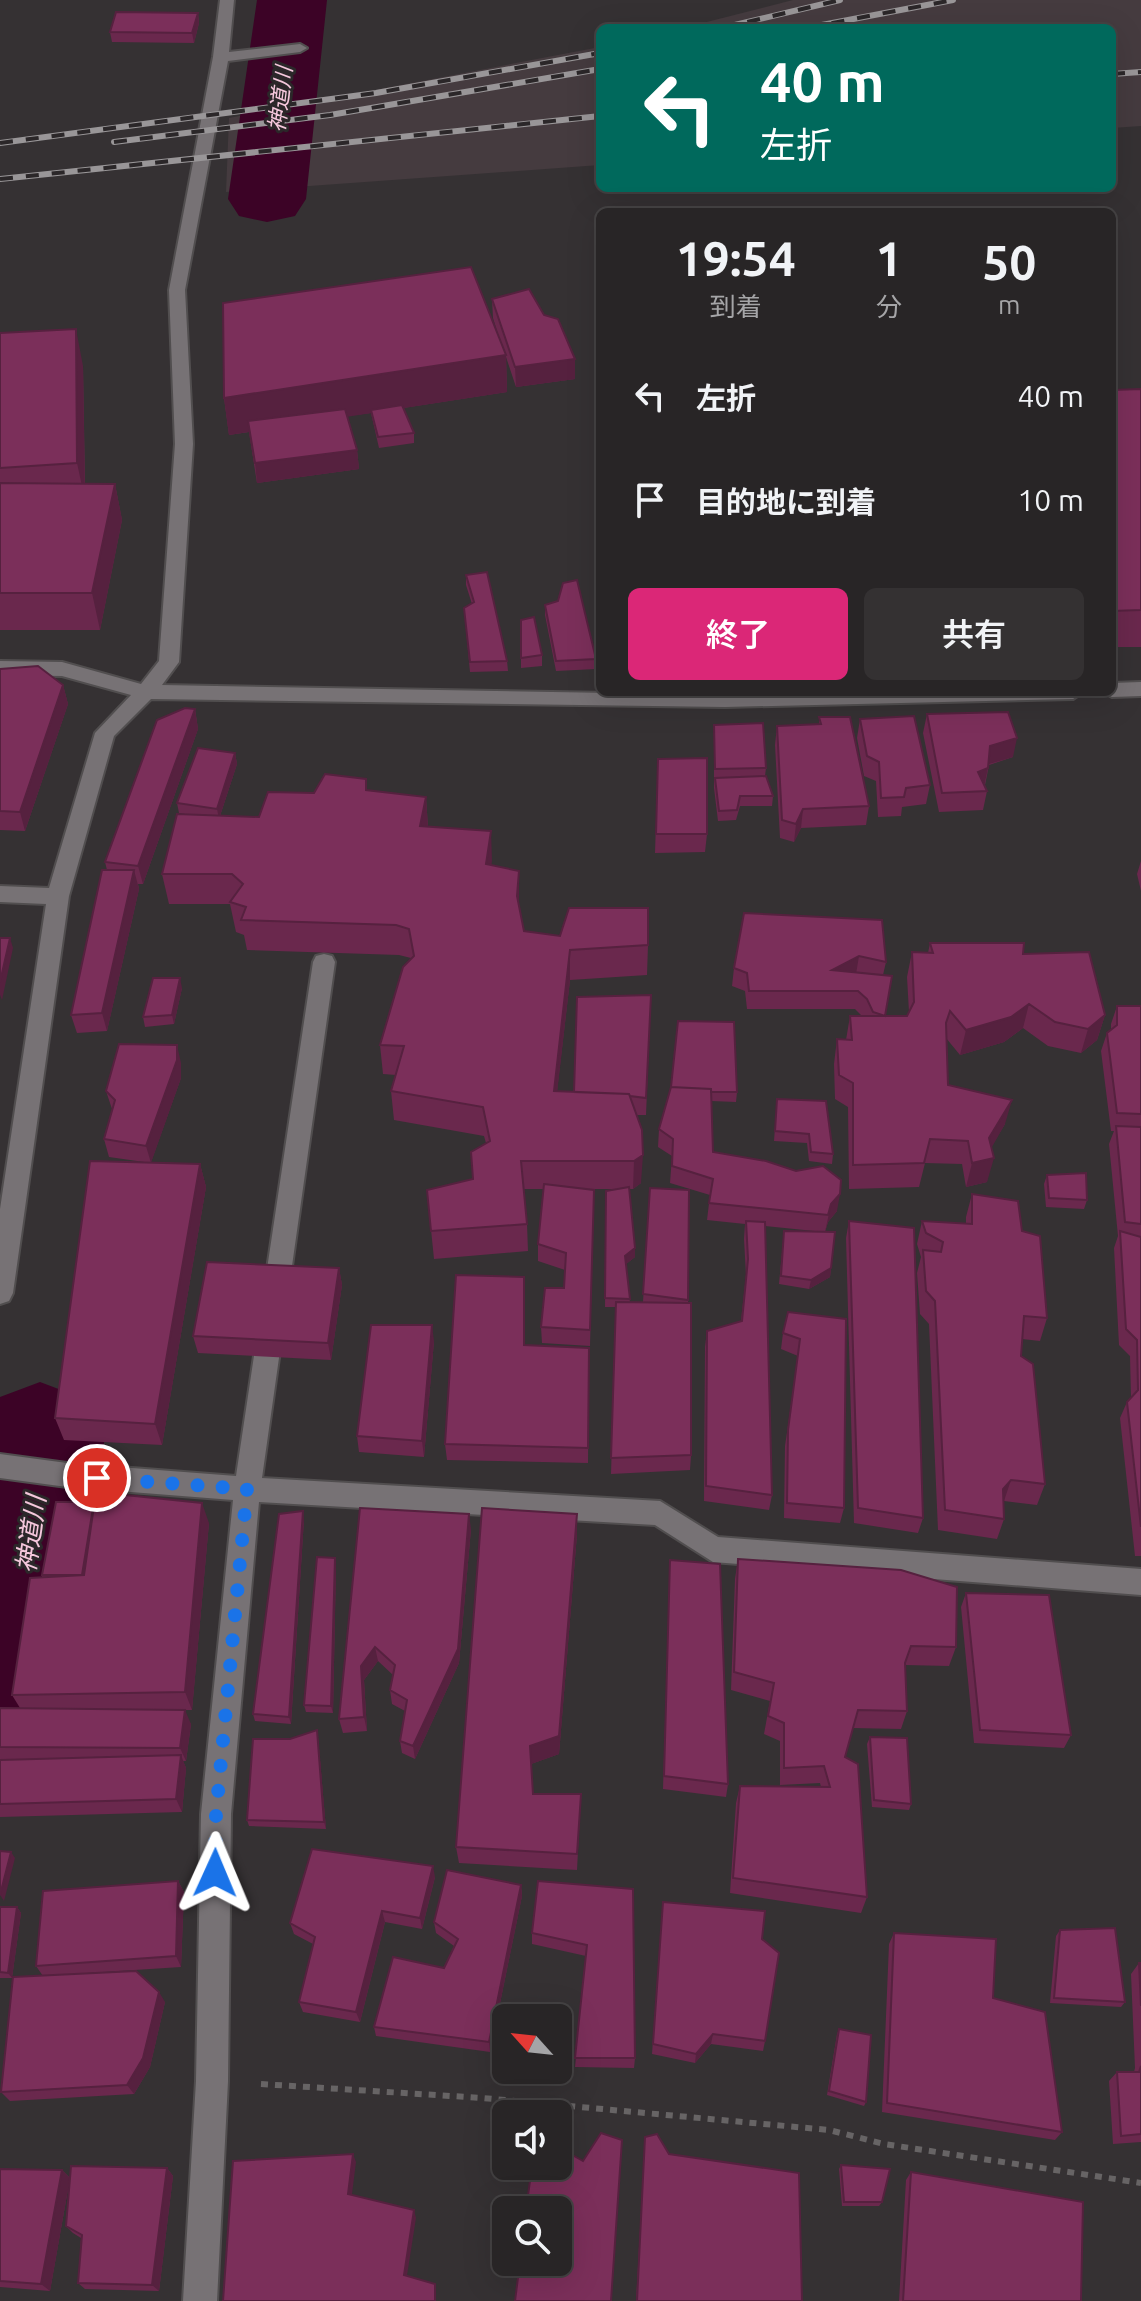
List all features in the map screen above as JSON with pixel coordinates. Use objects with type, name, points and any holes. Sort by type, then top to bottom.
[{"type":"street","points":[[0,1293],[58,896],[105,733],[146,692],[169,662],[184,444],[177,290],[221,57],[227,0]]},
{"type":"street","points":[[221,57],[300,48]]},
{"type":"street","points":[[0,668],[62,669],[146,692],[559,701],[984,696]]},
{"type":"street","points":[[1116,690],[1141,689]]},
{"type":"street","points":[[0,894],[58,896]]},
{"type":"street","points":[[200,2301],[212,2081],[216,1814],[247,1489],[324,962]]},
{"type":"street","points":[[6,1468],[247,1489],[660,1513],[713,1549],[1141,1582]]},
{"type":"path","points":[[212,2081],[483,2098],[829,2130],[884,2144],[1141,2183]]},
{"type":"shaded area","points":[[793,0],[1141,0],[1141,126],[1116,128],[1116,24],[699,24]]},
{"type":"shaded area","points":[[596,48],[596,165],[226,192],[229,118]]},
{"type":"building","points":[[116,12],[198,13],[192,33],[110,32]]},
{"type":"building","points":[[471,267],[506,355],[224,398],[223,303]]},
{"type":"building","points":[[529,289],[544,315],[558,319],[575,359],[515,367],[492,299]]},
{"type":"building","points":[[76,329],[77,463],[0,468],[0,333]]},
{"type":"building","points":[[1141,389],[1141,610],[1116,611],[1116,390]]},
{"type":"building","points":[[402,405],[414,433],[378,437],[371,410]]},
{"type":"building","points":[[345,409],[357,450],[255,463],[248,421]]},
{"type":"building","points":[[0,483],[115,484],[92,593],[0,593]]},
{"type":"building","points":[[487,572],[507,661],[470,662],[464,608],[474,602],[466,575]]},
{"type":"building","points":[[577,580],[596,659],[556,661],[545,605],[558,601],[563,583]]},
{"type":"building","points":[[534,617],[542,655],[521,658],[521,620]]},
{"type":"building","points":[[38,666],[63,685],[20,812],[0,811],[0,669]]},
{"type":"building","points":[[185,708],[195,709],[138,866],[105,862],[157,720]]},
{"type":"building","points":[[1008,712],[1017,738],[990,746],[988,768],[978,772],[987,791],[942,793],[927,714]]},
{"type":"building","points":[[914,716],[930,785],[906,788],[904,797],[881,798],[879,762],[867,756],[860,719]]},
{"type":"building","points":[[819,717],[850,717],[869,806],[803,809],[796,824],[782,820],[777,726],[821,724]]},
{"type":"building","points":[[763,723],[766,768],[715,769],[714,725]]},
{"type":"building","points":[[198,748],[235,753],[217,809],[177,803]]},
{"type":"building","points":[[707,758],[707,834],[656,834],[658,759]]},
{"type":"building","points":[[325,774],[366,779],[366,790],[426,797],[420,826],[491,831],[486,864],[519,871],[517,896],[524,931],[560,936],[569,908],[648,908],[648,945],[570,950],[554,1091],[629,1094],[642,1130],[643,1155],[634,1161],[521,1161],[527,1224],[431,1231],[427,1190],[473,1179],[471,1152],[490,1141],[483,1107],[391,1091],[404,1046],[380,1045],[403,967],[414,956],[409,929],[396,925],[241,920],[246,907],[230,902],[243,884],[232,874],[162,874],[177,814],[259,817],[268,792],[314,793]]},
{"type":"building","points":[[766,776],[773,796],[740,796],[737,810],[719,811],[715,778]]},
{"type":"building","points":[[102,870],[134,870],[102,1013],[71,1015]]},
{"type":"building","points":[[744,913],[882,920],[886,962],[859,956],[832,970],[892,976],[885,1016],[873,1012],[867,999],[858,991],[749,991],[747,973],[734,968]]},
{"type":"building","points":[[0,938],[10,938],[0,982]]},
{"type":"building","points":[[930,943],[1024,943],[1023,954],[1089,952],[1105,1015],[1088,1029],[1055,1022],[1029,1004],[1011,1017],[966,1030],[950,1011],[946,1023],[948,1085],[1012,1100],[989,1138],[994,1158],[972,1163],[968,1141],[930,1139],[924,1163],[853,1165],[853,1083],[839,1075],[837,1039],[852,1040],[850,1016],[907,1016],[914,1002],[912,952],[933,953]]},
{"type":"building","points":[[153,978],[180,978],[172,1015],[143,1017]]},
{"type":"building","points":[[651,995],[646,1098],[629,1094],[574,1092],[577,997]]},
{"type":"building","points":[[1117,1006],[1141,1006],[1141,1114],[1117,1113],[1107,1033],[1117,1025]]},
{"type":"building","points":[[678,1021],[734,1022],[737,1092],[671,1087]]},
{"type":"building","points":[[119,1044],[177,1045],[177,1060],[146,1146],[104,1139],[115,1100],[106,1091]]},
{"type":"building","points":[[671,1087],[711,1089],[713,1152],[766,1161],[796,1171],[823,1166],[841,1180],[840,1194],[831,1204],[828,1215],[709,1203],[713,1179],[672,1166],[673,1139],[659,1129]]},
{"type":"building","points":[[777,1099],[826,1101],[833,1154],[811,1152],[809,1134],[775,1131]]},
{"type":"building","points":[[1116,1126],[1141,1127],[1141,1224],[1125,1222]]},
{"type":"building","points":[[90,1161],[200,1164],[155,1424],[55,1418]]},
{"type":"building","points":[[1086,1173],[1087,1200],[1049,1198],[1047,1175]]},
{"type":"building","points":[[544,1184],[594,1190],[590,1330],[541,1327],[545,1288],[564,1288],[566,1253],[538,1244]]},
{"type":"building","points":[[629,1187],[635,1248],[625,1256],[630,1299],[605,1298],[606,1191]]},
{"type":"building","points":[[650,1188],[689,1190],[688,1300],[643,1294]]},
{"type":"building","points":[[972,1194],[1018,1201],[1022,1231],[1040,1236],[1047,1318],[1024,1316],[1021,1356],[1033,1364],[1045,1484],[1011,1480],[1003,1489],[1004,1519],[945,1510],[935,1301],[926,1291],[923,1250],[941,1252],[943,1242],[926,1233],[922,1221],[972,1224]]},
{"type":"building","points":[[746,1221],[765,1222],[772,1495],[706,1486],[707,1331],[742,1321],[748,1259]]},
{"type":"building","points":[[849,1221],[914,1228],[923,1518],[858,1508]]},
{"type":"building","points":[[784,1231],[835,1232],[831,1268],[811,1280],[781,1276]]},
{"type":"building","points":[[1120,1231],[1141,1237],[1141,1527],[1127,1402],[1138,1390],[1137,1340],[1126,1329]]},
{"type":"building","points":[[207,1262],[339,1268],[328,1343],[193,1336]]},
{"type":"building","points":[[456,1275],[524,1277],[524,1345],[589,1348],[588,1448],[445,1444]]},
{"type":"building","points":[[616,1302],[691,1303],[691,1455],[611,1458]]},
{"type":"building","points":[[788,1312],[846,1319],[844,1508],[787,1503],[788,1430],[800,1339],[783,1333]]},
{"type":"building","points":[[371,1325],[432,1325],[422,1441],[357,1436]]},
{"type":"building","points":[[96,1492],[202,1503],[185,1692],[12,1695],[30,1578],[84,1575]]},
{"type":"building","points":[[56,1502],[94,1502],[82,1575],[42,1575]]},
{"type":"building","points":[[360,1508],[469,1514],[458,1649],[413,1746],[400,1741],[407,1700],[390,1690],[395,1665],[375,1647],[361,1666],[364,1717],[339,1719]]},
{"type":"building","points":[[482,1508],[577,1514],[559,1736],[530,1746],[533,1794],[581,1794],[577,1854],[456,1847]]},
{"type":"building","points":[[303,1511],[289,1717],[253,1714],[279,1514]]},
{"type":"building","points":[[317,1557],[335,1558],[331,1706],[304,1705]]},
{"type":"building","points":[[738,1559],[901,1570],[957,1587],[956,1647],[911,1646],[905,1663],[907,1711],[858,1710],[845,1757],[858,1764],[867,1897],[733,1878],[740,1786],[830,1787],[824,1766],[784,1768],[784,1723],[768,1716],[774,1683],[734,1672]]},
{"type":"building","points":[[670,1560],[720,1564],[728,1784],[664,1776]]},
{"type":"building","points":[[966,1593],[1049,1595],[1071,1735],[980,1730]]},
{"type":"building","points":[[0,1708],[185,1710],[180,1748],[0,1747]]},
{"type":"building","points":[[317,1730],[324,1822],[247,1820],[253,1739],[290,1739]]},
{"type":"building","points":[[870,1737],[907,1738],[911,1804],[874,1800]]},
{"type":"building","points":[[181,1755],[176,1799],[0,1804],[0,1760]]},
{"type":"building","points":[[312,1849],[433,1866],[420,1918],[382,1911],[356,2012],[299,2002],[315,1937],[290,1923]]},
{"type":"building","points":[[0,1851],[11,1852],[0,1895]]},
{"type":"building","points":[[447,1870],[521,1885],[497,2004],[492,2004],[489,2042],[374,2027],[393,1957],[444,1968],[458,1939],[434,1922]]},
{"type":"building","points":[[178,1881],[176,1956],[36,1966],[43,1891]]},
{"type":"building","points":[[538,1881],[633,1889],[635,2058],[575,2058],[587,1945],[532,1933]]},
{"type":"building","points":[[663,1902],[765,1911],[762,1939],[779,1953],[765,2041],[713,2034],[696,2054],[653,2044]]},
{"type":"building","points":[[0,1907],[17,1907],[8,1973],[0,1972]]},
{"type":"building","points":[[1115,1928],[1125,2002],[1054,1998],[1060,1930]]},
{"type":"building","points":[[894,1933],[996,1939],[993,1998],[1045,2012],[1062,2132],[887,2103]]},
{"type":"building","points":[[1139,1963],[1141,1963],[1141,2006]]},
{"type":"building","points":[[136,1971],[159,1992],[143,2058],[127,2085],[1,2092],[13,1977]]},
{"type":"building","points":[[839,2029],[871,2035],[866,2102],[829,2091]]},
{"type":"building","points":[[1141,2066],[1141,2134],[1121,2136],[1117,2072],[1139,2072]]},
{"type":"building","points":[[601,2133],[622,2140],[611,2301],[515,2301],[518,2276],[572,2276],[572,2196],[528,2196],[530,2180],[572,2180],[572,2155],[583,2161]]},
{"type":"building","points":[[657,2134],[669,2154],[799,2173],[802,2301],[637,2301],[645,2137]]},
{"type":"building","points":[[353,2154],[348,2194],[414,2210],[404,2275],[435,2284],[435,2301],[223,2301],[233,2161]]},
{"type":"building","points":[[841,2165],[890,2169],[882,2202],[844,2202]]},
{"type":"building","points":[[71,2166],[167,2168],[152,2285],[78,2283],[82,2235],[66,2226]]},
{"type":"building","points":[[0,2169],[62,2170],[41,2284],[0,2281]]},
{"type":"building","points":[[911,2172],[1083,2202],[1081,2301],[903,2301]]},
{"type":"waterway","name":"神道川","points":[[267,199],[292,0]]},
{"type":"waterway","name":"神道川","points":[[0,1675],[19,1611],[39,1507],[40,1439]]},
{"type":"railway","points":[[739,24],[840,0]]},
{"type":"railway","points":[[827,24],[953,0]]},
{"type":"railway","points":[[0,143],[376,93],[596,54]]},
{"type":"railway","points":[[114,142],[330,115],[596,70]]},
{"type":"railway","points":[[1116,74],[1141,72]]},
{"type":"railway","points":[[0,179],[596,116]]},
{"type":"route","points":[[97,1478],[247,1489],[216,1814],[215,1873]]}]
